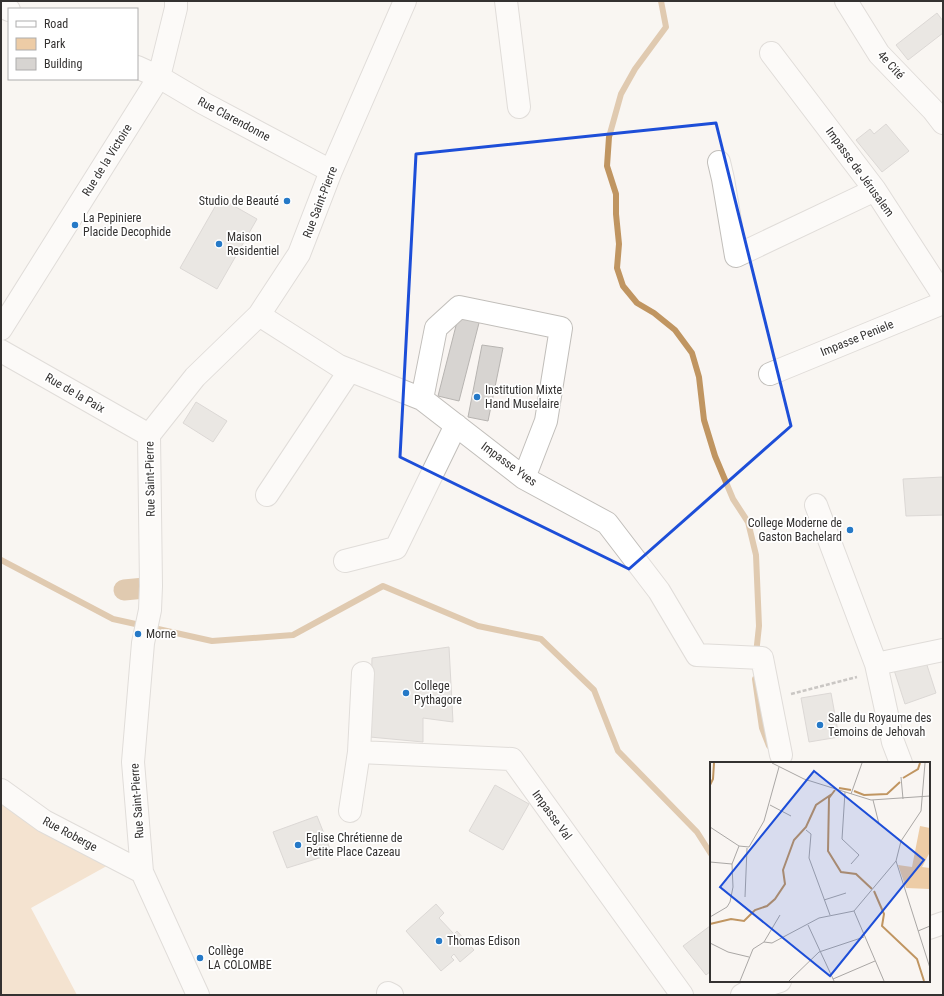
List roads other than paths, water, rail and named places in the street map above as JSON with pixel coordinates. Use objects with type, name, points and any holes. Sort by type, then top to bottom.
[{"type":"street","name":"Rue de la Victoire","points":[[1,329],[159,77],[176,8],[176,1]]},
{"type":"street","name":"Rue Saint-Pierre","points":[[198,995],[142,872],[134,762],[143,643],[150,610],[149,435],[195,377],[259,315],[299,254],[331,171],[404,1]]},
{"type":"street","points":[[506,1],[519,107]]},
{"type":"street","name":"4e Cité","points":[[846,1],[879,54],[933,110],[943,123]]},
{"type":"street","name":"Impasse de Jérusalem","points":[[771,53],[875,190],[943,295]]},
{"type":"street","name":"Rue Clarendonne","points":[[138,67],[159,77],[203,103],[331,171]]},
{"type":"street","points":[[719,162],[736,256],[875,190]]},
{"type":"street","name":"Impasse Peniele","points":[[770,374],[943,303]]},
{"type":"street","points":[[422,399],[436,328],[459,307],[560,328],[546,421],[524,478]]},
{"type":"street","name":"Impasse Yves","points":[[259,315],[340,366],[422,399],[524,478],[606,523],[659,591],[697,655],[762,658],[781,755]]},
{"type":"street","name":"Rue de la Paix","points":[[1,351],[149,435]]},
{"type":"street","points":[[267,495],[350,370]]},
{"type":"street","points":[[345,561],[396,548],[456,425]]},
{"type":"street","points":[[816,505],[876,668],[893,742],[901,762]]},
{"type":"street","points":[[876,668],[943,650]]},
{"type":"street","points":[[350,811],[359,752],[363,672]]},
{"type":"street","name":"Impasse Val","points":[[359,752],[512,759],[682,995]]},
{"type":"street","name":"Rue Roberge","points":[[1,790],[44,821],[142,872]]},
{"type":"street","points":[[930,928],[943,923]]},
{"type":"waterway","points":[[661,1],[666,27],[635,69],[621,94],[609,137],[607,166],[616,194],[619,244],[617,268],[623,286],[637,303],[654,313],[675,330],[692,353],[699,377],[704,420],[715,456],[733,499],[748,522],[756,555],[759,626],[756,654]]},
{"type":"waterway","points":[[1,560],[113,619],[212,641],[293,635],[383,586],[478,626],[541,639],[594,690],[618,751],[697,832],[710,852]]},
{"type":"waterway","points":[[124,590],[145,588]]},
{"type":"waterway","points":[[755,679],[762,728],[769,746]]},
{"type":"place","name":"Studio de Beauté","points":[[287,201]]},
{"type":"place","name":"La Pepiniere Placide Decophide","points":[[75,225]]},
{"type":"place","name":"Maison Residentiel","points":[[219,244]]},
{"type":"place","name":"Institution Mixte Hand Muselaire","points":[[477,397]]},
{"type":"place","name":"College Moderne de Gaston Bachelard","points":[[850,530]]},
{"type":"place","name":"Morne","points":[[138,634]]},
{"type":"place","name":"College Pythagore","points":[[406,693]]},
{"type":"place","name":"Salle du Royaume des Temoins de Jehovah","points":[[820,725]]},
{"type":"place","name":"Eglise Chrétienne de Petite Place Cazeau","points":[[298,845]]},
{"type":"place","name":"Thomas Edison","points":[[439,941]]},
{"type":"place","name":"Collège LA COLOMBE","points":[[200,958]]}]
